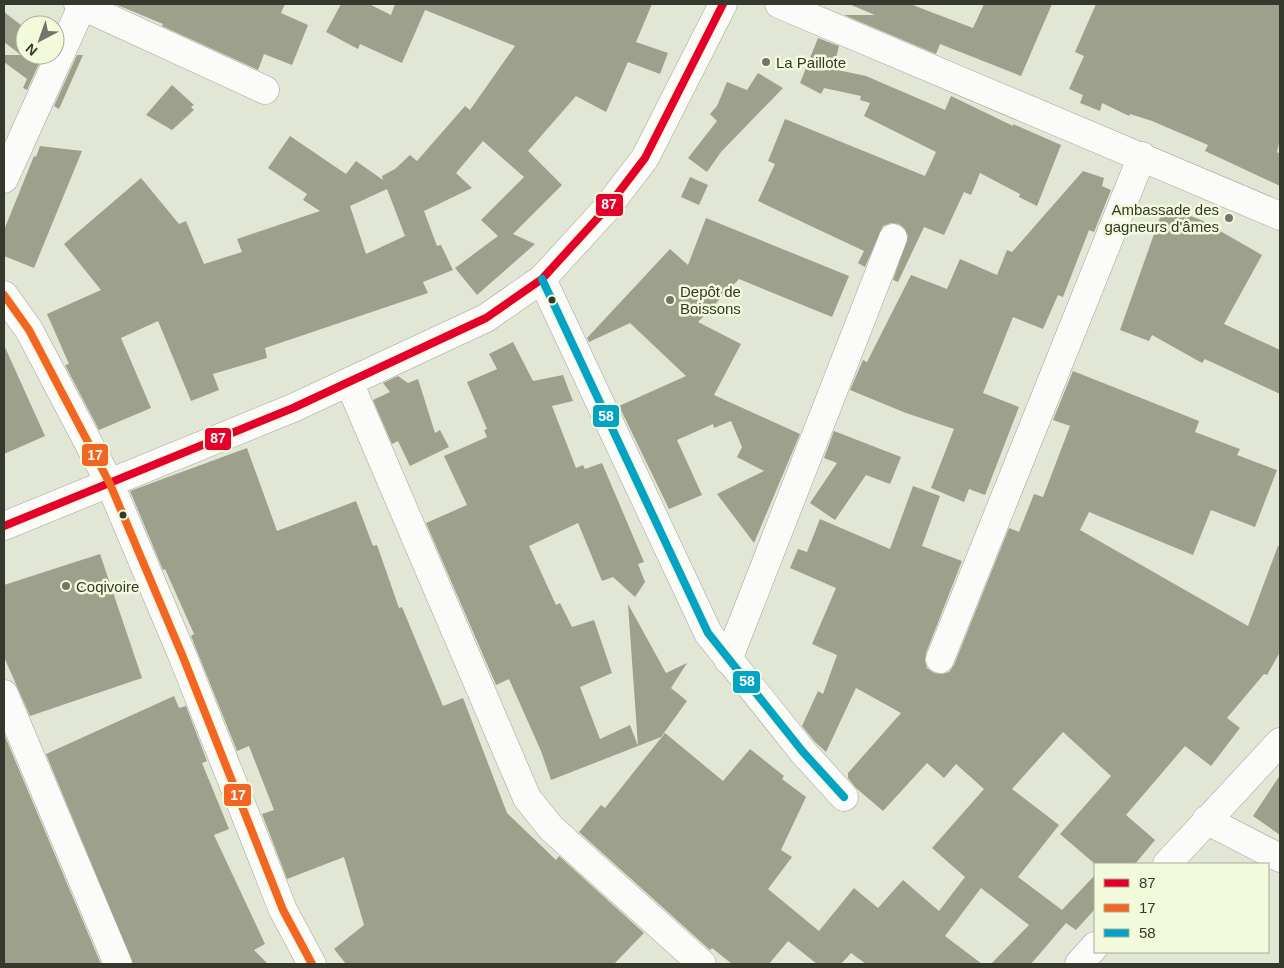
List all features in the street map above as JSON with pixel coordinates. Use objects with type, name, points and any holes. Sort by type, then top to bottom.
[{"type":"street","points":[[4,179],[81,4],[265,90]]},
{"type":"street","points":[[4,526],[293,408],[486,318],[542,279],[606,209],[645,158],[723,4]]},
{"type":"street","points":[[779,4],[1280,216]]},
{"type":"street","points":[[940,659],[1142,156]]},
{"type":"street","points":[[728,660],[893,238]]},
{"type":"street","points":[[542,279],[708,633],[803,752],[844,797]]},
{"type":"street","points":[[4,295],[30,330],[110,484],[183,657],[283,910],[312,964]]},
{"type":"street","points":[[349,382],[527,798],[551,828],[702,964]]},
{"type":"street","points":[[4,694],[118,964]]},
{"type":"street","points":[[1168,863],[1280,742]]},
{"type":"street","points":[[1206,820],[1280,858]]},
{"type":"street","points":[[1079,964],[1094,947]]},
{"type":"building","points":[[115,4],[285,4],[281,13],[308,25],[292,65],[264,54],[258,70],[162,26],[163,24]]},
{"type":"building","points":[[341,4],[369,4],[391,15],[395,4],[652,4],[636,42],[668,53],[660,74],[628,62],[606,112],[576,96],[528,151],[562,185],[513,234],[535,244],[477,295],[455,268],[498,236],[481,220],[524,177],[483,141],[456,173],[472,188],[424,211],[437,246],[441,245],[453,270],[423,282],[428,293],[265,348],[267,358],[213,374],[219,390],[191,401],[158,321],[121,338],[151,408],[99,430],[65,365],[69,364],[47,314],[101,290],[64,244],[141,178],[179,224],[186,221],[204,264],[242,252],[237,239],[320,211],[303,200],[307,194],[268,168],[290,136],[346,174],[356,161],[383,180],[382,176],[395,169],[410,155],[417,161],[465,106],[470,110],[515,46],[425,10],[402,63],[360,44],[358,49],[326,32]],"holes":[[[387,189],[405,236],[366,254],[350,206]]]},
{"type":"building","points":[[849,4],[910,4],[973,28],[984,4],[1052,4],[1021,76],[940,44],[936,54],[844,15],[875,15]]},
{"type":"building","points":[[1096,4],[1280,4],[1280,139],[1277,152],[1280,154],[1280,186],[1205,151],[1208,145],[1152,121],[1130,114],[1129,116],[1102,103],[1100,111],[1080,103],[1083,95],[1069,89],[1084,56],[1075,52]]},
{"type":"building","points":[[4,12],[15,20],[15,50],[4,42]]},
{"type":"building","points":[[818,38],[839,46],[833,69],[866,76],[945,110],[951,96],[1013,126],[1013,124],[1061,145],[1037,206],[1019,197],[1020,194],[980,173],[971,195],[964,192],[944,235],[924,227],[898,282],[893,280],[908,236],[905,229],[899,224],[891,223],[883,226],[865,267],[858,263],[864,251],[758,201],[775,164],[768,161],[785,119],[925,176],[936,152],[864,116],[870,103],[860,100],[861,96],[824,88],[821,94],[800,83]]},
{"type":"building","points":[[4,55],[15,55],[15,65],[38,65],[27,90],[23,88],[27,79],[4,62]]},
{"type":"building","points":[[77,55],[83,55],[59,109],[54,106]]},
{"type":"building","points":[[758,73],[783,88],[721,152],[707,172],[688,158],[717,121],[710,114],[717,106],[727,82],[747,90]]},
{"type":"building","points":[[172,85],[194,105],[191,107],[194,110],[172,130],[146,115]]},
{"type":"building","points":[[40,146],[82,151],[34,268],[4,256],[4,230],[34,156],[36,157]]},
{"type":"building","points":[[1083,171],[1104,178],[1102,186],[1111,190],[1094,232],[1089,230],[1063,297],[1058,295],[1043,329],[1013,317],[983,393],[1019,407],[985,495],[969,489],[964,502],[931,488],[954,429],[906,413],[850,390],[863,360],[867,362],[911,275],[947,289],[960,259],[997,275],[1007,250],[1012,252]]},
{"type":"building","points":[[690,177],[708,185],[699,205],[681,197]]},
{"type":"building","points":[[1164,206],[1201,220],[1262,255],[1224,324],[1280,350],[1280,394],[1205,359],[1202,363],[1152,335],[1149,341],[1120,330]]},
{"type":"building","points":[[706,218],[849,276],[832,317],[739,279],[698,322],[741,344],[714,395],[800,434],[754,543],[717,494],[764,471],[737,457],[742,447],[731,421],[714,428],[713,424],[677,440],[702,495],[669,509],[619,406],[686,376],[630,323],[589,342],[587,338],[670,249],[688,265]]},
{"type":"building","points":[[513,342],[533,381],[563,375],[573,401],[552,406],[576,468],[583,465],[585,469],[602,463],[644,562],[638,564],[645,582],[635,597],[613,577],[602,581],[578,523],[529,546],[556,605],[560,603],[572,627],[594,620],[612,673],[580,687],[600,739],[630,725],[638,746],[551,780],[541,751],[509,679],[496,685],[426,523],[467,505],[444,456],[487,437],[484,430],[487,429],[467,382],[497,369],[489,354]]},
{"type":"building","points":[[4,345],[45,436],[4,454]]},
{"type":"building","points":[[1073,371],[1199,421],[1195,432],[1240,449],[1237,455],[1277,470],[1255,527],[1211,510],[1193,555],[1089,512],[1080,530],[1248,626],[1278,546],[1280,546],[1280,652],[1267,675],[1264,674],[1227,718],[1240,728],[1211,766],[1185,746],[1126,815],[1155,840],[1136,863],[1094,863],[1060,834],[1111,776],[1063,732],[1012,789],[1059,825],[1018,877],[1062,910],[1094,876],[1094,910],[1076,930],[1066,923],[1031,964],[991,964],[1029,925],[981,888],[945,936],[982,964],[866,964],[851,953],[841,964],[817,964],[788,941],[769,964],[732,964],[712,948],[710,950],[579,832],[601,805],[605,808],[665,733],[723,781],[750,749],[784,776],[782,779],[806,797],[781,850],[792,857],[768,889],[819,931],[854,888],[878,908],[903,880],[939,911],[965,877],[932,848],[984,789],[956,764],[944,778],[927,763],[883,811],[856,788],[848,778],[848,773],[901,713],[856,688],[826,752],[815,742],[802,726],[818,691],[823,694],[837,655],[812,644],[836,588],[790,568],[798,549],[807,552],[820,519],[890,549],[913,486],[940,496],[922,546],[962,561],[926,653],[925,661],[927,668],[934,673],[942,674],[949,672],[954,665],[1009,528],[1019,532],[1034,494],[1043,497],[1070,426],[1053,420]]},
{"type":"building","points":[[398,376],[408,383],[418,379],[435,433],[440,430],[449,447],[410,466],[398,441],[392,444],[373,400],[390,392],[383,383]]},
{"type":"building","points":[[834,431],[901,457],[890,484],[866,475],[835,520],[810,503],[837,463],[824,458]]},
{"type":"building","points":[[247,448],[277,531],[356,501],[373,546],[377,545],[399,608],[402,607],[443,706],[463,698],[507,813],[556,860],[559,856],[644,933],[614,964],[346,964],[334,949],[364,925],[344,857],[287,879],[262,814],[274,810],[249,746],[237,751],[191,636],[194,634],[165,569],[163,570],[130,491]]},
{"type":"building","points":[[100,554],[142,678],[30,716],[4,657],[4,585]]},
{"type":"building","points":[[628,604],[666,673],[687,663],[671,688],[687,701],[661,737],[638,746]]},
{"type":"building","points":[[174,696],[179,708],[186,706],[207,761],[202,763],[229,829],[214,835],[265,944],[254,950],[268,964],[133,964],[46,754]]},
{"type":"building","points":[[4,734],[101,964],[4,964]]},
{"type":"building","points":[[1280,775],[1280,835],[1253,816]]},
{"type":"transit line","name":"87","points":[[4,526],[293,408],[486,318],[542,279],[606,209],[645,158],[723,4]]},
{"type":"transit line","name":"58","points":[[542,279],[708,633],[803,752],[844,797]]},
{"type":"transit line","name":"17","points":[[4,295],[29,330],[110,484],[183,657],[283,910],[312,964]]},
{"type":"place","name":"La Paillote","points":[[766,62]]},
{"type":"place","name":"Ambassade des gagneurs d'âmes","points":[[1229,218]]},
{"type":"place","name":"Depôt de Boissons","points":[[670,300]]},
{"type":"place","name":"Coqivoire","points":[[66,586]]}]
